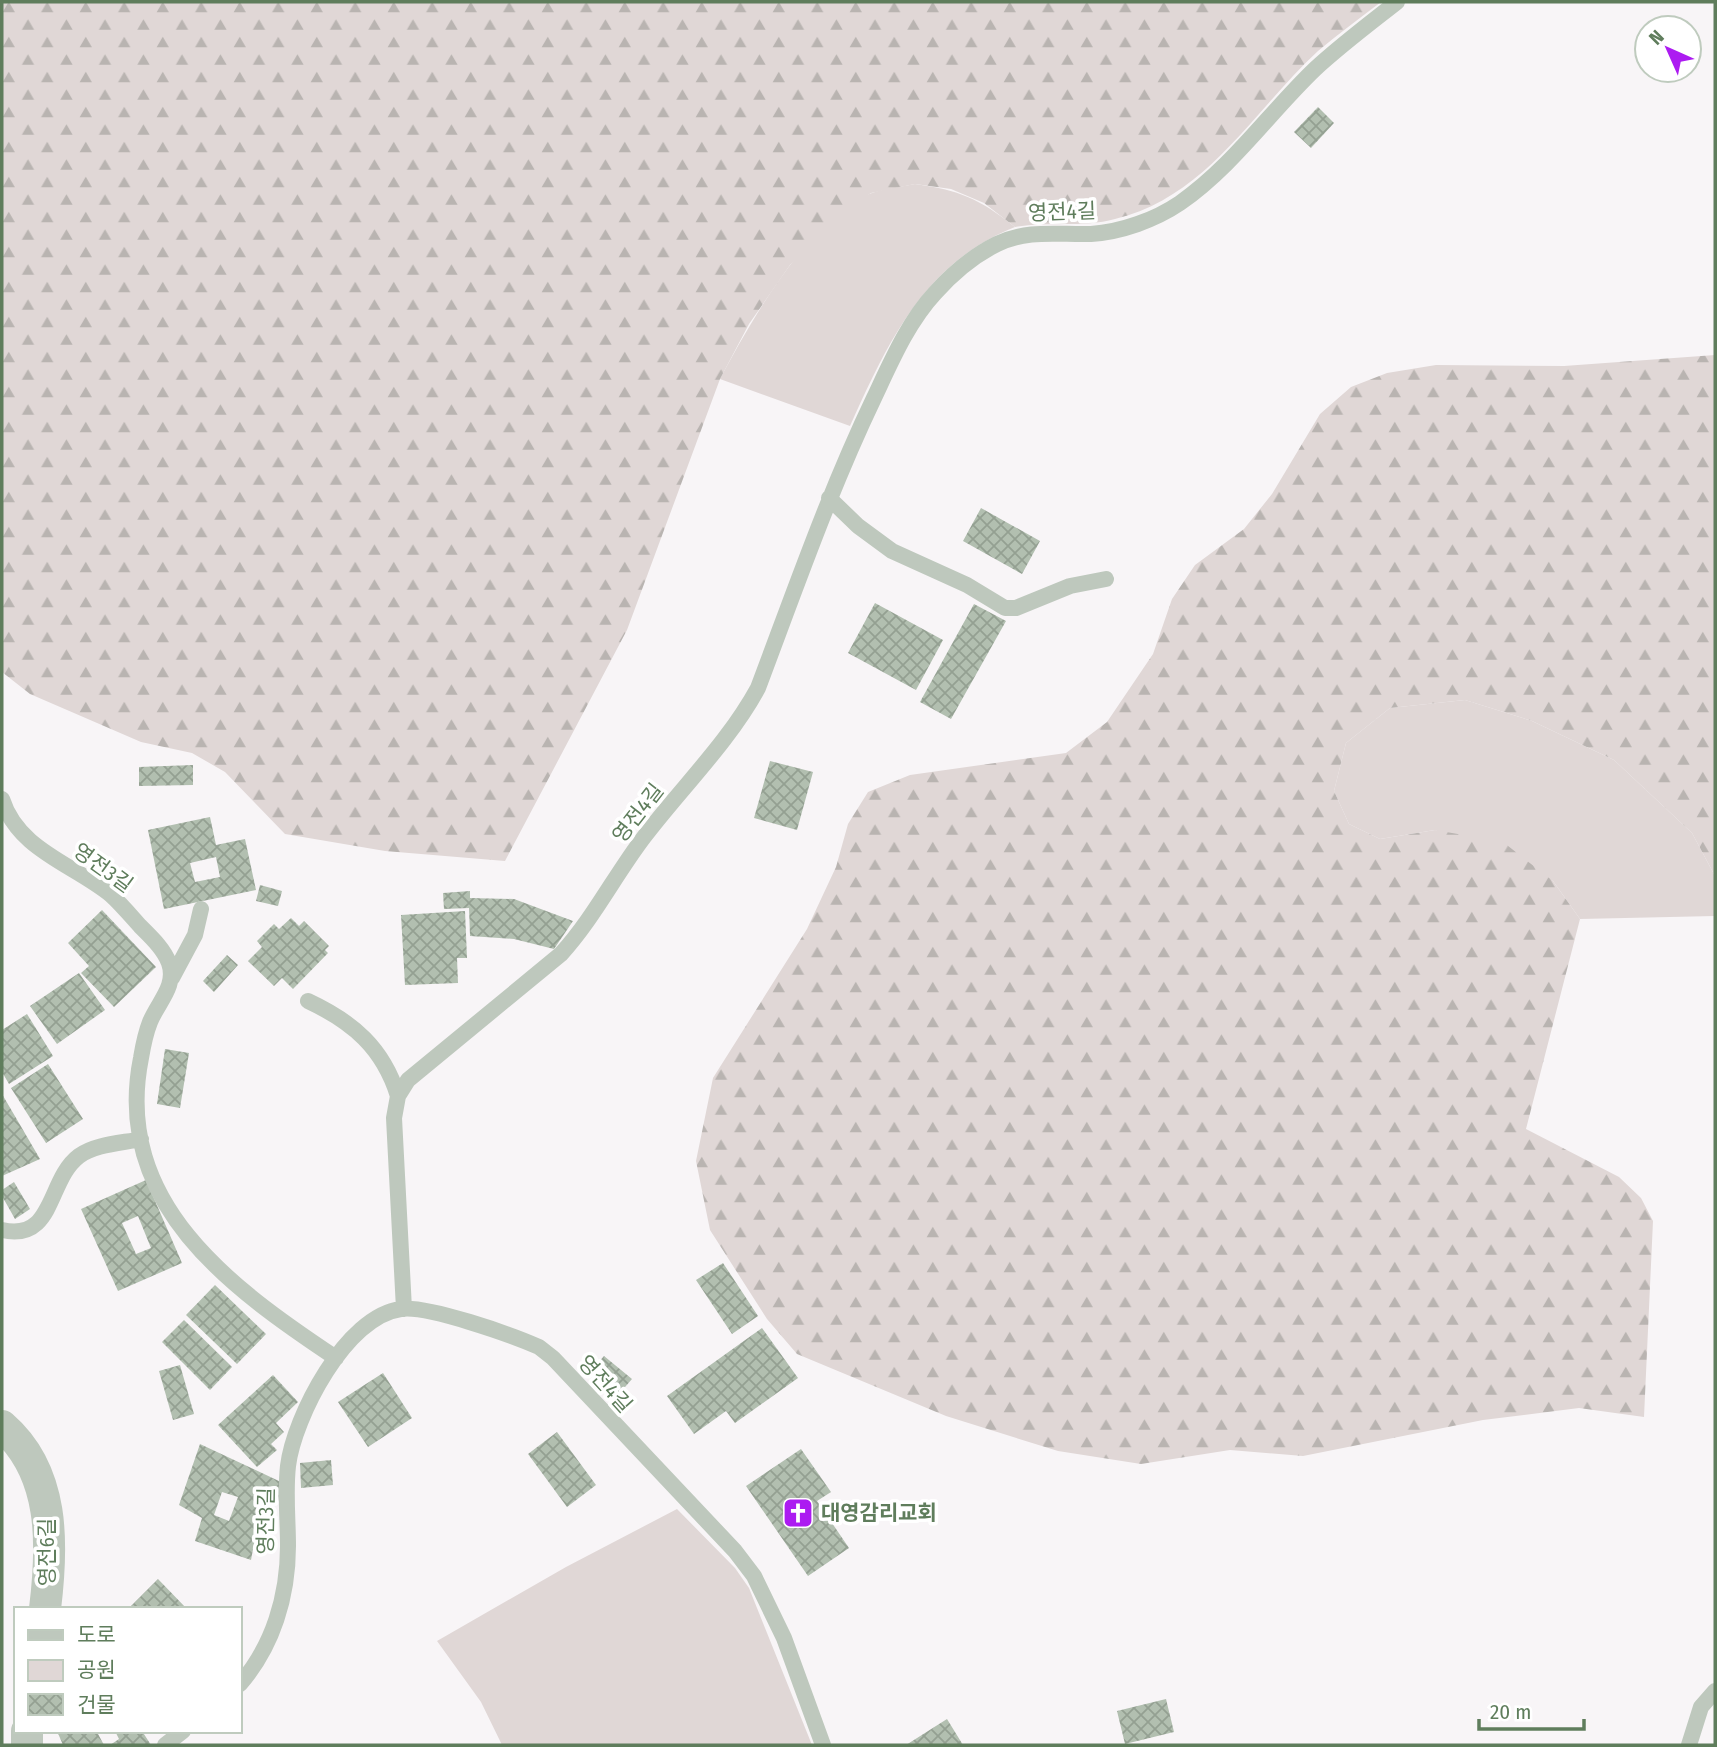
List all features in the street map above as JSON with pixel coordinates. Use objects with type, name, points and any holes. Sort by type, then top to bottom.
[{"type":"street","name":"영전6길","points":[[2,1426],[13,1435],[37,1472],[48,1513],[51,1563],[45,1607]]},
{"type":"lane","name":"영전4길","points":[[398,1096],[423,1066],[561,954],[578,935],[646,835],[743,716],[758,688],[846,456],[911,328],[934,293],[964,266],[995,244],[1019,235],[1038,232],[1093,234],[1119,229],[1177,205],[1208,182],[1241,150],[1314,70],[1397,2]]},
{"type":"lane","points":[[830,498],[892,551],[967,585],[1005,608],[1016,608],[1070,586],[1106,579]]},
{"type":"lane","name":"영전3길","points":[[2,799],[6,811],[23,835],[51,858],[111,895],[156,942],[169,962],[172,978]]},
{"type":"lane","points":[[201,909],[195,935],[150,1022],[141,1061],[142,1139],[151,1172],[166,1205],[198,1251],[265,1308],[336,1358]]},
{"type":"lane","points":[[307,1001],[350,1024],[369,1041],[391,1076],[398,1096],[394,1118],[404,1309]]},
{"type":"lane","points":[[2,1230],[16,1233],[28,1231],[40,1222],[59,1183],[81,1154],[142,1139]]},
{"type":"lane","name":"영전4길","points":[[404,1309],[414,1308],[524,1340],[553,1358],[614,1426],[735,1551],[754,1576],[784,1638],[823,1745]]},
{"type":"lane","name":"영전3길","points":[[242,1681],[263,1653],[280,1608],[288,1550],[288,1467],[291,1449],[324,1375],[346,1343],[384,1313],[404,1309]]},
{"type":"lane","points":[[1689,1745],[1701,1707],[1715,1691]]},
{"type":"lane","points":[[165,1745],[180,1733]]},
{"type":"green space","points":[[2,2],[1381,2],[1318,51],[1203,172],[1176,192],[1147,208],[1103,222],[1015,227],[984,203],[951,189],[915,184],[871,193],[836,216],[790,265],[749,324],[720,379],[627,630],[505,861],[385,851],[285,834],[225,772],[192,753],[141,742],[30,694],[2,672]]},
{"type":"green space","points":[[915,184],[968,197],[991,209],[1015,227],[983,242],[956,261],[913,308],[879,365],[850,426],[720,379],[747,330],[784,273],[827,223],[849,205],[872,193]]},
{"type":"green space","points":[[1715,355],[1715,876],[1692,833],[1614,760],[1532,721],[1465,700],[1390,708],[1346,743],[1334,791],[1349,824],[1380,839],[1435,830],[1503,842],[1553,881],[1580,919],[1526,1129],[1619,1177],[1641,1198],[1653,1221],[1644,1417],[1579,1408],[1483,1420],[1303,1456],[1230,1450],[1141,1464],[1058,1451],[946,1416],[797,1354],[767,1319],[710,1230],[696,1161],[713,1078],[807,929],[836,867],[848,824],[868,792],[910,775],[1066,753],[1107,722],[1153,654],[1172,599],[1195,565],[1244,529],[1272,494],[1320,414],[1351,387],[1387,373],[1436,365],[1564,366]]},
{"type":"green space","points":[[1465,700],[1532,721],[1614,760],[1692,833],[1715,876],[1715,916],[1580,919],[1553,881],[1435,830],[1380,839],[1349,824],[1334,791],[1346,743],[1390,708]]},
{"type":"green space","points":[[677,1509],[735,1568],[749,1588],[812,1745],[502,1745],[481,1702],[437,1641],[566,1567]]},
{"type":"building","points":[[1318,107],[1334,123],[1311,148],[1294,132]]},
{"type":"building","points":[[981,508],[1040,541],[1022,574],[963,541]]},
{"type":"building","points":[[875,603],[943,640],[916,690],[848,653]]},
{"type":"building","points":[[974,604],[1006,621],[951,719],[920,702]]},
{"type":"building","points":[[770,761],[813,772],[797,830],[754,818]]},
{"type":"building","points":[[193,765],[193,785],[139,786],[139,767]]},
{"type":"building","points":[[210,817],[216,845],[245,839],[256,890],[164,909],[148,830]],"holes":[[[216,857],[220,877],[195,882],[190,863]]]},
{"type":"building","points":[[260,885],[282,891],[278,906],[256,901]]},
{"type":"building","points":[[470,891],[470,898],[514,899],[573,921],[554,949],[514,939],[470,936],[469,908],[444,909],[443,893]]},
{"type":"building","points":[[102,910],[156,967],[114,1007],[81,973],[89,966],[68,943]]},
{"type":"building","points":[[465,911],[467,958],[457,958],[458,983],[405,985],[401,915]]},
{"type":"building","points":[[291,918],[299,926],[304,921],[329,946],[325,950],[328,953],[293,989],[282,978],[274,986],[248,961],[262,947],[257,941],[274,924],[279,929]]},
{"type":"building","points":[[227,955],[238,965],[214,992],[203,981]]},
{"type":"building","points":[[79,973],[105,1010],[57,1044],[30,1006]]},
{"type":"building","points":[[27,1014],[53,1056],[9,1084],[2,1072],[2,1030]]},
{"type":"building","points":[[165,1049],[189,1053],[180,1108],[157,1104]]},
{"type":"building","points":[[48,1064],[83,1119],[46,1143],[11,1088]]},
{"type":"building","points":[[2,1094],[40,1159],[2,1176]]},
{"type":"building","points":[[146,1180],[182,1263],[118,1291],[81,1209]],"holes":[[[138,1216],[151,1248],[136,1254],[122,1223]]]},
{"type":"building","points":[[14,1182],[30,1209],[15,1219],[2,1196],[2,1190]]},
{"type":"building","points":[[723,1263],[758,1316],[732,1334],[696,1280]]},
{"type":"building","points":[[215,1285],[266,1334],[237,1364],[186,1315]]},
{"type":"building","points":[[184,1320],[232,1367],[210,1390],[162,1342]]},
{"type":"building","points":[[762,1328],[798,1378],[735,1423],[726,1411],[694,1434],[667,1396]]},
{"type":"building","points":[[604,1356],[632,1379],[619,1394],[591,1371]]},
{"type":"building","points":[[180,1365],[194,1414],[173,1420],[159,1371]]},
{"type":"building","points":[[383,1373],[412,1418],[368,1447],[338,1402]]},
{"type":"building","points":[[273,1375],[298,1402],[276,1423],[284,1432],[271,1444],[277,1450],[257,1467],[218,1425]]},
{"type":"building","points":[[557,1432],[596,1485],[567,1507],[528,1454]]},
{"type":"building","points":[[200,1444],[281,1482],[278,1502],[263,1496],[251,1560],[195,1541],[202,1518],[179,1505]],"holes":[[[222,1492],[238,1497],[229,1521],[214,1515]]]},
{"type":"building","points":[[801,1449],[831,1492],[817,1501],[849,1548],[808,1576],[746,1486]]},
{"type":"building","points":[[331,1460],[333,1485],[301,1488],[300,1463]]},
{"type":"building","points":[[158,1579],[185,1607],[130,1607]]},
{"type":"building","points":[[1166,1699],[1174,1732],[1125,1744],[1117,1711]]},
{"type":"building","points":[[947,1719],[963,1745],[906,1745]]},
{"type":"building","points":[[58,1733],[100,1733],[104,1745],[63,1745]]},
{"type":"building","points":[[116,1733],[143,1733],[151,1745],[110,1745],[119,1739]]},
{"type":"place","name":"대영감리교회","points":[[798,1513]]}]
